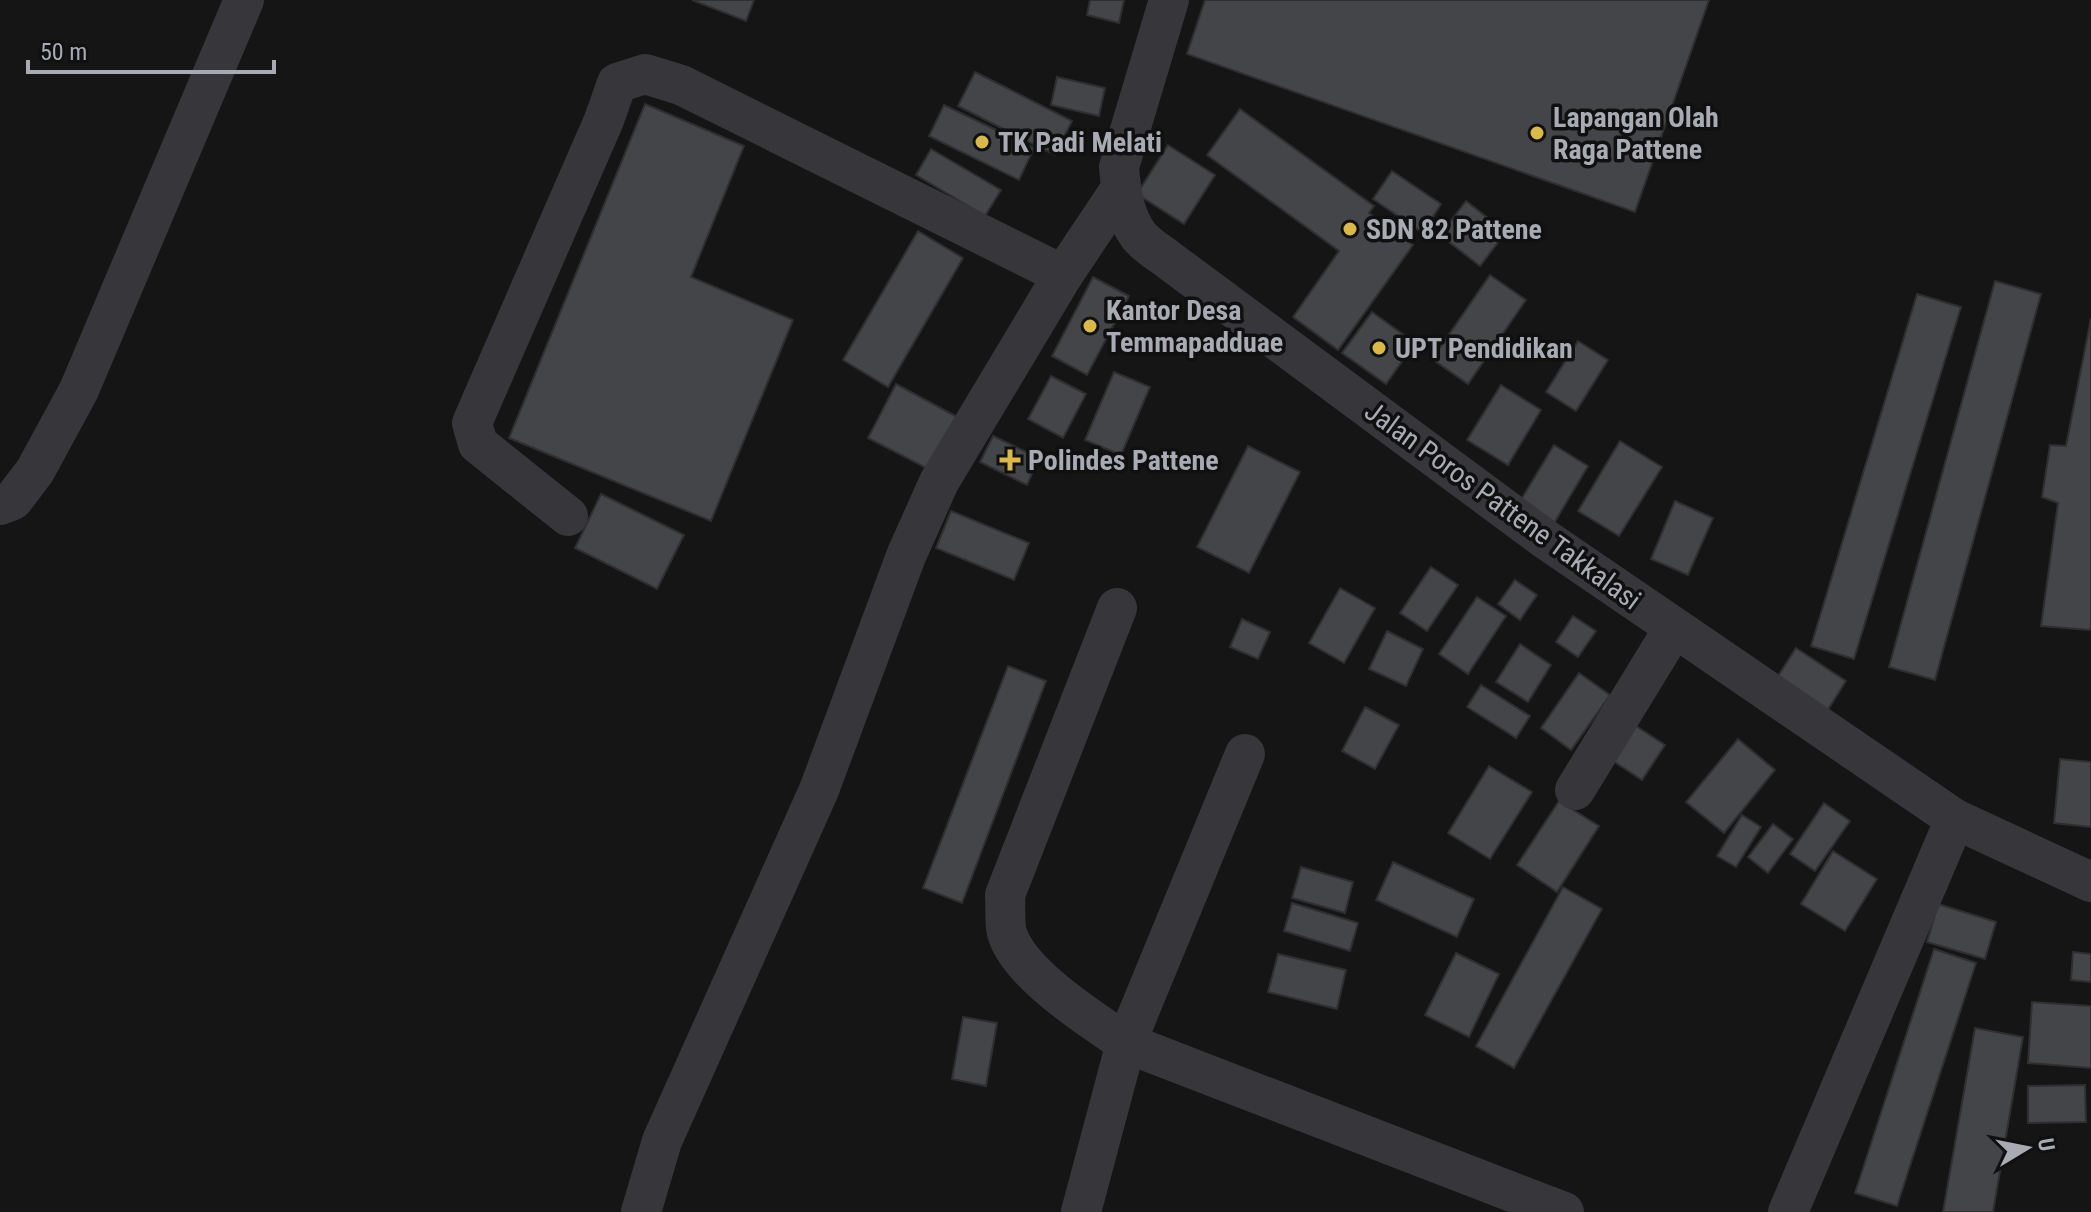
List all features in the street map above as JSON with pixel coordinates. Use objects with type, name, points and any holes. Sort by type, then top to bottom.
[{"type":"street","points":[[0,505],[13,500],[35,471],[79,390],[244,0]]},
{"type":"street","name":"Jalan Poros Pattene Takkalasi","points":[[1169,0],[1119,167],[1120,190],[1127,214],[1140,237],[1545,539],[1955,819],[2091,882]]},
{"type":"street","points":[[568,516],[478,444],[472,423],[604,120],[617,83],[645,74],[681,85],[1063,275]]},
{"type":"street","points":[[641,1212],[662,1141],[819,790],[906,556],[939,482],[1063,275],[1120,190]]},
{"type":"street","points":[[1117,608],[1005,895],[1006,932],[1020,960],[1054,991],[1126,1043],[1564,1212]]},
{"type":"street","points":[[1575,790],[1674,628]]},
{"type":"street","points":[[1081,1212],[1126,1043],[1245,754]]},
{"type":"street","points":[[1788,1212],[1955,819]]},
{"type":"building","points":[[692,0],[754,0],[746,21]]},
{"type":"building","points":[[1090,0],[1124,0],[1119,23],[1087,15]]},
{"type":"building","name":"Lapangan Olah Raga Pattene","points":[[1205,0],[1709,0],[1635,212],[1187,54]]},
{"type":"building","points":[[975,72],[1072,121],[1055,155],[958,106]]},
{"type":"building","points":[[1057,77],[1105,88],[1099,116],[1051,105]]},
{"type":"building","points":[[645,104],[744,146],[691,277],[793,320],[711,521],[509,438]]},
{"type":"building","name":"TK Padi Melati","points":[[944,105],[1034,148],[1019,180],[929,136]]},
{"type":"building","name":"SDN 82 Pattene","points":[[1240,109],[1374,206],[1369,213],[1413,245],[1338,350],[1293,317],[1339,251],[1207,155]]},
{"type":"building","points":[[1168,145],[1215,175],[1184,224],[1137,194]]},
{"type":"building","points":[[931,149],[1001,190],[985,216],[916,175]]},
{"type":"building","points":[[1392,171],[1441,204],[1423,233],[1373,199]]},
{"type":"building","points":[[1466,201],[1506,232],[1480,266],[1440,235]]},
{"type":"building","points":[[918,231],[963,258],[888,387],[843,360]]},
{"type":"building","points":[[1490,275],[1526,300],[1468,384],[1432,359]]},
{"type":"building","name":"Kantor Desa Temmapadduae","points":[[1093,277],[1129,296],[1087,375],[1052,356]]},
{"type":"building","points":[[1995,281],[2041,294],[1935,680],[1889,667]]},
{"type":"building","points":[[1917,294],[1961,307],[1854,659],[1811,646]]},
{"type":"building","name":"UPT Pendidikan","points":[[1372,312],[1415,343],[1386,384],[1342,353]]},
{"type":"building","points":[[2091,318],[2091,626],[2090,630],[2041,626],[2058,503],[2042,497],[2050,445],[2066,446]]},
{"type":"building","points":[[1578,341],[1608,360],[1576,411],[1546,392]]},
{"type":"building","points":[[1114,372],[1150,387],[1121,455],[1085,440]]},
{"type":"building","name":"Kantor Desa Temmapadduae","points":[[1051,376],[1086,394],[1063,438],[1028,419]]},
{"type":"building","points":[[896,384],[961,419],[934,472],[868,438]]},
{"type":"building","points":[[1501,385],[1541,410],[1508,465],[1467,440]]},
{"type":"building","name":"Polindes Pattene","points":[[993,436],[1039,458],[1027,485],[980,462]]},
{"type":"building","points":[[1620,441],[1662,467],[1619,536],[1578,511]]},
{"type":"building","points":[[1554,445],[1588,466],[1553,525],[1519,503]]},
{"type":"building","points":[[1248,446],[1300,472],[1249,573],[1197,547]]},
{"type":"building","points":[[601,494],[684,535],[657,589],[575,548]]},
{"type":"building","points":[[1675,501],[1713,518],[1688,575],[1651,559]]},
{"type":"building","points":[[951,511],[1029,543],[1014,580],[936,548]]},
{"type":"building","points":[[1431,567],[1458,585],[1427,631],[1400,613]]},
{"type":"building","points":[[1515,580],[1537,595],[1520,620],[1498,604]]},
{"type":"building","points":[[1340,588],[1375,608],[1344,663],[1309,643]]},
{"type":"building","points":[[1477,597],[1506,616],[1468,674],[1439,654]]},
{"type":"building","points":[[1573,616],[1596,631],[1578,657],[1556,642]]},
{"type":"building","points":[[1242,619],[1270,632],[1258,659],[1230,647]]},
{"type":"building","points":[[1387,631],[1423,649],[1406,686],[1369,669]]},
{"type":"building","points":[[1520,644],[1551,665],[1528,702],[1496,682]]},
{"type":"building","points":[[1796,648],[1846,681],[1822,719],[1771,687]]},
{"type":"building","points":[[1008,666],[1046,681],[962,903],[923,888]]},
{"type":"building","points":[[1579,673],[1610,695],[1571,750],[1541,728]]},
{"type":"building","points":[[1481,685],[1530,716],[1516,738],[1467,707]]},
{"type":"building","points":[[1365,707],[1399,725],[1375,769],[1342,751]]},
{"type":"building","points":[[1630,722],[1665,745],[1642,780],[1607,757]]},
{"type":"building","points":[[1738,739],[1775,770],[1724,833],[1686,802]]},
{"type":"building","points":[[2060,759],[2091,762],[2091,827],[2054,823]]},
{"type":"building","points":[[1489,766],[1532,792],[1490,859],[1448,833]]},
{"type":"building","points":[[1559,801],[1599,826],[1557,892],[1517,865]]},
{"type":"building","points":[[1824,803],[1850,821],[1815,871],[1790,854]]},
{"type":"building","points":[[1742,815],[1761,827],[1736,867],[1717,856]]},
{"type":"building","points":[[1773,824],[1793,839],[1768,873],[1748,857]]},
{"type":"building","points":[[1833,851],[1877,879],[1845,931],[1801,904]]},
{"type":"building","points":[[1393,862],[1474,899],[1457,937],[1376,900]]},
{"type":"building","points":[[1301,867],[1353,882],[1345,913],[1292,898]]},
{"type":"building","points":[[1563,887],[1602,909],[1514,1068],[1476,1046]]},
{"type":"building","points":[[1292,903],[1358,923],[1350,951],[1284,931]]},
{"type":"building","points":[[1938,904],[1996,922],[1985,959],[1927,942]]},
{"type":"building","points":[[1934,949],[1976,963],[1897,1206],[1855,1193]]},
{"type":"building","points":[[2073,952],[2091,954],[2091,982],[2071,980]]},
{"type":"building","points":[[1456,953],[1499,974],[1469,1037],[1425,1015]]},
{"type":"building","points":[[1278,954],[1346,970],[1337,1009],[1268,992]]},
{"type":"building","points":[[2032,1002],[2091,1006],[2091,1068],[2028,1063]]},
{"type":"building","points":[[963,1017],[997,1023],[986,1086],[952,1079]]},
{"type":"building","points":[[1975,1028],[2023,1037],[1993,1212],[1943,1212]]},
{"type":"building","points":[[2085,1085],[2086,1122],[2028,1123],[2028,1086]]},
{"type":"place","name":"Lapangan Olah Raga Pattene","points":[[1537,133]]},
{"type":"place","name":"TK Padi Melati","points":[[982,142]]},
{"type":"place","name":"SDN 82 Pattene","points":[[1350,229]]},
{"type":"place","name":"Kantor Desa Temmapadduae","points":[[1090,326]]},
{"type":"place","name":"UPT Pendidikan","points":[[1379,348]]},
{"type":"place","name":"Polindes Pattene","points":[[1010,460]]}]
